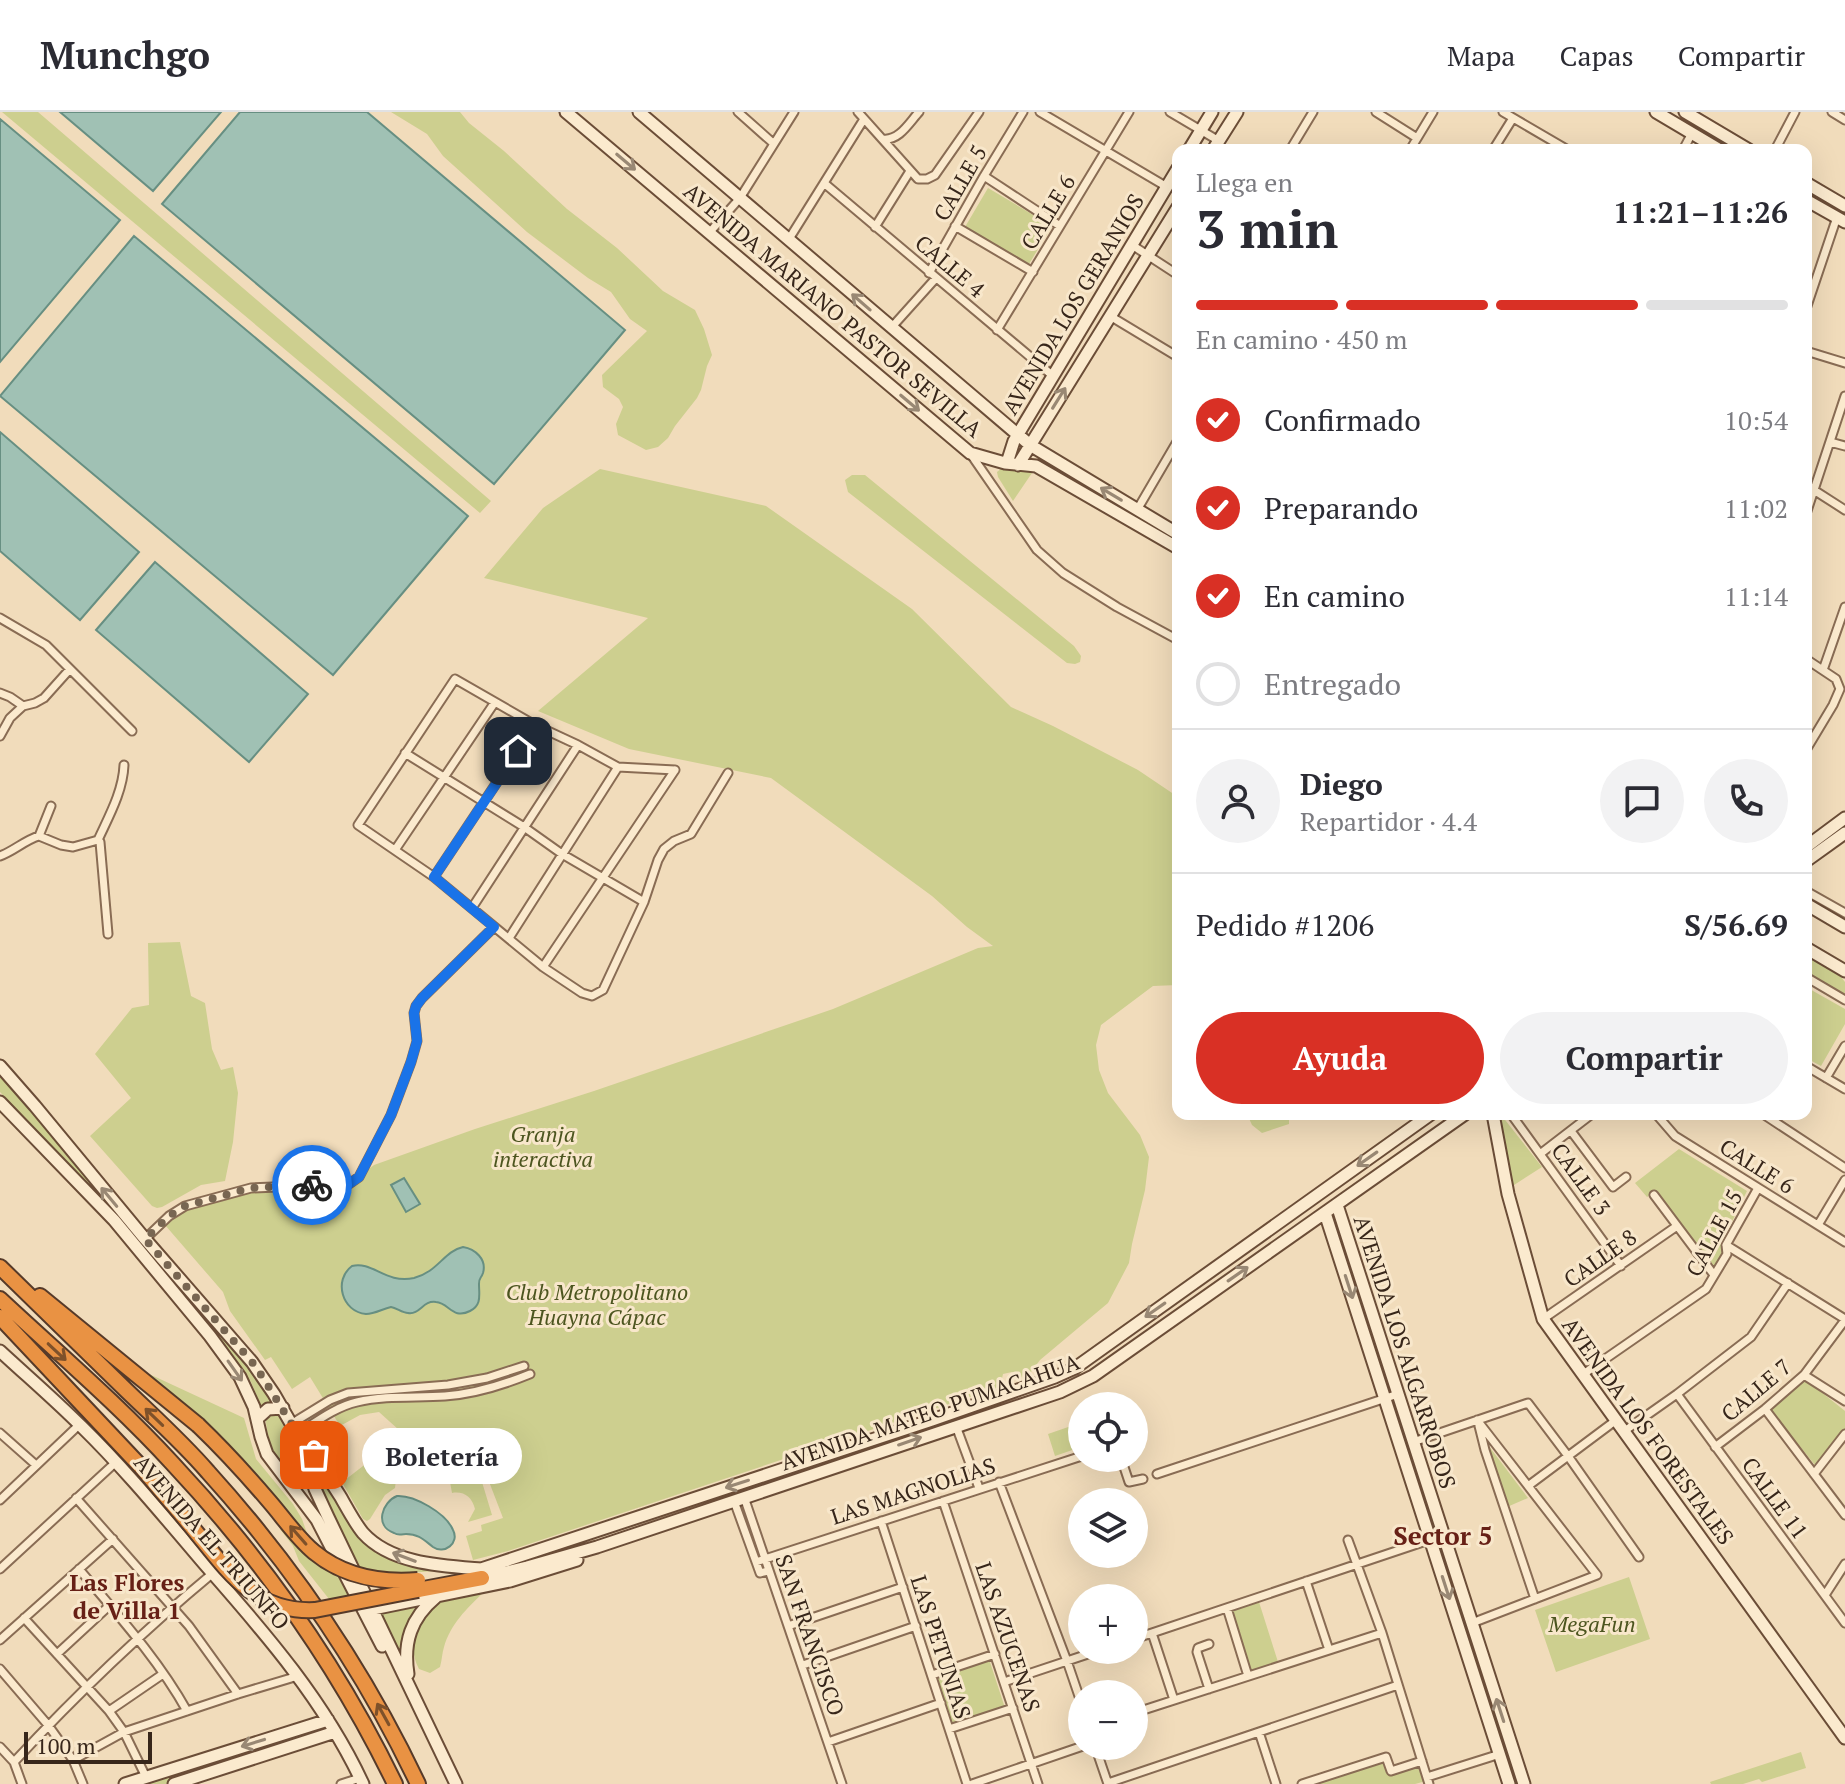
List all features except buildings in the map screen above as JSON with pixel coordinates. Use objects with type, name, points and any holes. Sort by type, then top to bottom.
[{"type":"highway","points":[[0,1266],[198,1425],[228,1453],[312,1551],[340,1568],[365,1577],[418,1585]]},
{"type":"highway","points":[[0,1266],[187,1450],[258,1530],[313,1602],[361,1677],[418,1784]]},
{"type":"highway","points":[[0,1299],[140,1430],[242,1543],[318,1647],[357,1711],[395,1784]]},
{"type":"highway","points":[[0,1317],[144,1470],[230,1574],[247,1590],[277,1606],[315,1610],[482,1573]]},
{"type":"main road","name":"AVENIDA MARIANO PASTOR SEVILLA","points":[[566,112],[970,453],[1012,464],[1036,466],[1172,545]]},
{"type":"main road","name":"AVENIDA MARIANO PASTOR SEVILLA","points":[[639,112],[1030,445],[1172,530]]},
{"type":"main road","points":[[1193,144],[1212,112]]},
{"type":"main road","points":[[1217,144],[1237,112]]},
{"type":"main road","points":[[1656,112],[1710,144]]},
{"type":"main road","points":[[1685,112],[1739,144]]},
{"type":"main road","name":"AVENIDA LOS GERANIOS","points":[[1012,464],[1018,435],[1172,178]]},
{"type":"main road","points":[[1812,187],[1845,206]]},
{"type":"main road","points":[[1812,203],[1841,219]]},
{"type":"main road","name":"AVENIDA LOS GERANIOS","points":[[1012,464],[1030,445],[1172,217]]},
{"type":"main road","points":[[1029,416],[1043,424]]},
{"type":"main road","points":[[1812,843],[1845,818]]},
{"type":"main road","points":[[1812,857],[1844,836]]},
{"type":"main road","points":[[1812,908],[1845,927]]},
{"type":"main road","points":[[1812,952],[1845,971]]},
{"type":"main road","points":[[0,1066],[252,1362],[294,1429],[315,1489],[368,1610]]},
{"type":"main road","points":[[0,1102],[114,1220],[240,1377],[250,1397],[264,1446],[275,1466],[313,1513],[368,1610],[456,1784]]},
{"type":"main road","name":"AVENIDA MATEO PUMACAHUA","points":[[482,1573],[932,1420],[1075,1368],[1423,1120]]},
{"type":"main road","name":"AVENIDA MATEO PUMACAHUA","points":[[482,1573],[527,1567],[597,1547],[1060,1392],[1093,1376],[1457,1120]]},
{"type":"main road","name":"AVENIDA LOS FORESTALES","points":[[1494,1120],[1508,1194],[1543,1319],[1845,1737]]},
{"type":"main road","name":"AVENIDA LOS ALGARROBOS","points":[[1337,1205],[1524,1784]]},
{"type":"main road","name":"AVENIDA LOS ALGARROBOS","points":[[1325,1213],[1509,1784]]},
{"type":"main road","name":"AVENIDA EL TRIUNFO","points":[[0,1351],[80,1424],[116,1462],[267,1635],[328,1720],[362,1781]]},
{"type":"main road","points":[[257,1419],[268,1409],[283,1408]]},
{"type":"main road","points":[[294,1429],[316,1457],[364,1534],[378,1545],[405,1559],[482,1573]]},
{"type":"main road","points":[[275,1466],[289,1468],[299,1463],[303,1456]]},
{"type":"main road","points":[[368,1610],[531,1576],[651,1535],[677,1520]]},
{"type":"main road","points":[[410,1690],[406,1663],[409,1633],[422,1611],[438,1596]]},
{"type":"main road","points":[[125,1784],[328,1720]]},
{"type":"main road","points":[[174,1784],[335,1732]]},
{"type":"street","points":[[738,112],[773,143]]},
{"type":"street","points":[[709,233],[740,198],[794,112]]},
{"type":"street","points":[[858,112],[918,179],[935,175],[979,112]]},
{"type":"street","points":[[881,139],[889,141],[897,137],[919,112]]},
{"type":"street","name":"CALLE 5","points":[[891,328],[932,276],[955,226],[1023,112]]},
{"type":"street","points":[[1040,112],[1167,187]]},
{"type":"street","name":"CALLE 6","points":[[997,330],[1129,112]]},
{"type":"street","points":[[1170,112],[1201,130],[1214,144]]},
{"type":"street","points":[[1294,144],[1313,112]]},
{"type":"street","points":[[1376,112],[1417,138]]},
{"type":"street","points":[[1414,144],[1433,112]]},
{"type":"street","points":[[1503,112],[1558,144]]},
{"type":"street","points":[[1778,144],[1795,112]]},
{"type":"street","points":[[1832,112],[1845,120]]},
{"type":"street","points":[[1497,144],[1513,118]]},
{"type":"street","points":[[789,239],[864,119]]},
{"type":"street","points":[[1686,144],[1692,133]]},
{"type":"street","points":[[875,227],[910,171]]},
{"type":"street","points":[[984,176],[1060,226]]},
{"type":"street","name":"CALLE 4","points":[[824,183],[1053,376]]},
{"type":"street","points":[[1812,284],[1841,219]]},
{"type":"street","points":[[955,226],[1033,272]]},
{"type":"street","points":[[1132,245],[1172,271]]},
{"type":"street","points":[[1110,316],[1172,353]]},
{"type":"street","points":[[1812,353],[1845,363]]},
{"type":"street","points":[[1812,496],[1845,396]]},
{"type":"street","points":[[1830,442],[1845,446]]},
{"type":"street","points":[[1137,510],[1172,450]]},
{"type":"street","points":[[970,453],[1037,550],[1063,573],[1172,637]]},
{"type":"street","points":[[1814,490],[1845,510]]},
{"type":"street","points":[[1823,670],[1845,607]]},
{"type":"street","points":[[0,618],[46,645],[132,731]]},
{"type":"street","points":[[1812,663],[1836,679],[1840,689],[1833,705],[1812,734]]},
{"type":"street","points":[[0,736],[10,718],[23,706],[44,698],[70,669]]},
{"type":"street","points":[[543,967],[675,770],[618,767],[535,725],[455,679],[358,825],[434,877],[543,967],[582,993],[592,996],[603,990],[644,902],[664,849],[691,834],[728,773]]},
{"type":"street","points":[[0,693],[23,706]]},
{"type":"street","points":[[395,850],[495,702]]},
{"type":"street","points":[[434,877],[535,725]]},
{"type":"street","points":[[472,908],[578,745]]},
{"type":"street","points":[[405,753],[562,854],[644,902]]},
{"type":"street","points":[[108,934],[98,840],[124,777],[124,765]]},
{"type":"street","points":[[509,938],[618,767]]},
{"type":"street","points":[[39,836],[51,806]]},
{"type":"street","points":[[0,856],[39,836],[73,847],[98,840]]},
{"type":"street","points":[[1812,894],[1845,913]]},
{"type":"street","points":[[145,1239],[185,1206],[251,1188],[349,1184],[354,1181],[391,1115],[411,1062],[417,1041],[416,1006],[494,927]]},
{"type":"street","points":[[1812,981],[1845,1000]]},
{"type":"street","points":[[1826,1078],[1845,1046]]},
{"type":"street","points":[[1812,1070],[1845,1089]]},
{"type":"street","name":"CALLE 3","points":[[1515,1120],[1621,1266]]},
{"type":"street","points":[[1540,1154],[1585,1120]]},
{"type":"street","name":"CALLE 6","points":[[1661,1120],[1675,1136],[1845,1242]]},
{"type":"street","points":[[1772,1120],[1845,1168]]},
{"type":"street","points":[[1571,1131],[1613,1187],[1626,1177]]},
{"type":"street","points":[[1818,1225],[1845,1180]]},
{"type":"street","name":"CALLE 15","points":[[1582,1375],[1706,1289],[1727,1254],[1726,1245],[1758,1188]]},
{"type":"street","points":[[1654,1195],[1714,1275]]},
{"type":"street","name":"CALLE 8","points":[[1543,1319],[1677,1226]]},
{"type":"street","points":[[1726,1245],[1845,1319]]},
{"type":"street","points":[[1623,1432],[1751,1337],[1788,1283]]},
{"type":"street","name":"CALLE 7","points":[[1715,1447],[1804,1375],[1845,1319]]},
{"type":"street","points":[[294,1429],[330,1400],[348,1393],[448,1385],[487,1378],[524,1366]]},
{"type":"street","points":[[294,1429],[356,1402],[461,1394],[489,1389],[530,1374]]},
{"type":"street","points":[[1804,1375],[1845,1401]]},
{"type":"street","points":[[1157,1474],[1398,1394]]},
{"type":"street","name":"CALLE 11","points":[[1677,1394],[1845,1623]]},
{"type":"street","points":[[1413,1442],[1528,1403],[1639,1557]]},
{"type":"street","points":[[1765,1409],[1845,1515]]},
{"type":"street","points":[[1472,1623],[1597,1575],[1477,1420]]},
{"type":"street","points":[[1477,1420],[1535,1599]]},
{"type":"street","points":[[1528,1486],[1615,1421]]},
{"type":"street","points":[[0,1500],[80,1424]]},
{"type":"street","points":[[956,1426],[979,1488]]},
{"type":"street","points":[[0,1433],[36,1465]]},
{"type":"street","points":[[1814,1474],[1845,1434]]},
{"type":"street","name":"LAS MAGNOLIAS","points":[[760,1561],[1068,1460]]},
{"type":"street","points":[[0,1569],[116,1462]]},
{"type":"street","points":[[1126,1472],[1129,1482],[1143,1479]]},
{"type":"street","points":[[999,1482],[1073,1680]]},
{"type":"street","points":[[76,1498],[189,1626],[238,1694]]},
{"type":"street","name":"SAN FRANCISCO","points":[[739,1499],[764,1572],[803,1665],[842,1784]]},
{"type":"street","name":"LAS AZUCENAS","points":[[943,1501],[1038,1784]]},
{"type":"street","name":"LAS PETUNIAS","points":[[881,1521],[969,1784]]},
{"type":"street","points":[[1148,1634],[1444,1535]]},
{"type":"street","points":[[0,1640],[113,1539]]},
{"type":"street","points":[[1348,1540],[1382,1633],[1427,1782],[1500,1754]]},
{"type":"street","points":[[1825,1595],[1845,1564]]},
{"type":"street","points":[[79,1569],[137,1638],[187,1711]]},
{"type":"street","points":[[14,1762],[86,1686],[213,1573]]},
{"type":"street","points":[[1306,1581],[1329,1650]]},
{"type":"street","points":[[788,1626],[903,1587]]},
{"type":"street","points":[[57,1654],[110,1605]]},
{"type":"street","points":[[1227,1608],[1248,1676]]},
{"type":"street","points":[[24,1618],[109,1711],[124,1732],[146,1777]]},
{"type":"street","points":[[803,1665],[916,1626]]},
{"type":"street","points":[[1152,1633],[1174,1700]]},
{"type":"street","points":[[1148,1708],[1382,1633]]},
{"type":"street","points":[[1209,1644],[1198,1648],[1197,1652],[1209,1689]]},
{"type":"street","points":[[932,1675],[995,1654]]},
{"type":"street","points":[[1004,1682],[1067,1661]]},
{"type":"street","points":[[0,1669],[48,1725],[73,1760],[83,1784]]},
{"type":"street","points":[[109,1711],[163,1674]]},
{"type":"street","points":[[73,1760],[124,1732],[298,1676]]},
{"type":"street","points":[[1100,1760],[1108,1783],[1398,1685]]},
{"type":"street","points":[[828,1742],[941,1703]]},
{"type":"street","points":[[949,1729],[1013,1708]]},
{"type":"street","points":[[1259,1732],[1276,1784]]},
{"type":"street","points":[[0,1747],[14,1762],[22,1784]]},
{"type":"street","points":[[969,1784],[1068,1751]]},
{"type":"street","points":[[1302,1784],[1386,1757],[1391,1771],[1422,1761]]},
{"type":"street","points":[[341,1784],[362,1781]]},
{"type":"green space","points":[[2,112],[38,112],[491,501],[480,513]]},
{"type":"green space","points":[[391,112],[460,112],[663,291],[695,310],[712,355],[697,398],[658,447],[646,450],[618,435],[616,424],[623,407],[619,399],[603,387],[602,375],[647,331],[630,319],[611,292],[527,232],[443,156],[427,134]]},
{"type":"green space","points":[[988,188],[1052,226],[1029,264],[965,227]]},
{"type":"green space","points":[[1002,468],[1034,470],[1013,501],[998,477],[997,472]]},
{"type":"green space","name":"Club Metropolitano Huayna Cápac","points":[[600,469],[766,506],[912,609],[1011,707],[1138,770],[1172,793],[1172,985],[1153,986],[1101,1025],[1096,1045],[1099,1070],[1108,1093],[1140,1135],[1149,1157],[1129,1263],[1108,1303],[1040,1360],[1028,1376],[1020,1380],[1012,1372],[1003,1374],[1000,1387],[473,1560],[466,1536],[482,1531],[481,1525],[503,1518],[488,1479],[457,1478],[443,1471],[425,1445],[409,1439],[379,1412],[360,1415],[340,1426],[310,1377],[292,1389],[271,1357],[265,1360],[230,1311],[223,1292],[165,1225],[185,1210],[250,1193],[344,1188],[374,1165],[833,1009],[978,948],[993,946],[932,896],[771,778],[629,749],[538,711],[648,618],[484,578],[543,508]]},
{"type":"green space","points":[[852,475],[865,475],[1074,646],[1081,656],[1080,662],[1067,663],[848,492],[845,480]]},
{"type":"green space","points":[[180,942],[191,996],[205,1003],[212,1049],[221,1070],[233,1067],[238,1093],[225,1181],[201,1185],[157,1208],[90,1136],[131,1098],[95,1054],[132,1008],[149,1005],[148,943]]},
{"type":"green space","points":[[1812,960],[1841,977],[1845,982],[1845,995],[1812,976]]},
{"type":"green space","points":[[1812,990],[1845,1009],[1845,1024],[1821,1066],[1812,1061]]},
{"type":"green space","points":[[0,1077],[29,1107],[134,1234],[0,1092]]},
{"type":"green space","points":[[1250,1120],[1289,1120],[1289,1124],[1262,1133]]},
{"type":"green space","points":[[1499,1120],[1505,1120],[1542,1167],[1511,1187]]},
{"type":"green space","points":[[1679,1149],[1747,1191],[1722,1242],[1724,1254],[1715,1267],[1656,1191],[1647,1197],[1635,1183]]},
{"type":"green space","points":[[165,1271],[248,1366],[273,1401],[261,1406],[251,1382]]},
{"type":"green space","points":[[147,1373],[244,1418],[256,1459],[293,1504],[309,1539],[191,1411]]},
{"type":"green space","points":[[1805,1379],[1845,1411],[1845,1430],[1818,1465],[1772,1412],[1772,1407]]},
{"type":"green space","points":[[272,1414],[282,1416],[293,1439],[295,1456],[288,1462],[279,1460],[271,1445],[266,1420]]},
{"type":"green space","points":[[1068,1427],[1068,1452],[1055,1456],[1048,1434]]},
{"type":"green space","points":[[1488,1445],[1528,1498],[1507,1507]]},
{"type":"green space","points":[[372,1459],[396,1479],[395,1488],[385,1495],[367,1521],[343,1484]]},
{"type":"green space","points":[[442,1472],[461,1482],[482,1482],[492,1515],[468,1522],[475,1509],[472,1501],[464,1494],[452,1493],[450,1482],[439,1477]]},
{"type":"green space","points":[[315,1477],[323,1477],[341,1507],[396,1560],[434,1571],[383,1575],[357,1568]]},
{"type":"green space","points":[[283,1526],[338,1574],[351,1597],[329,1599],[299,1561],[293,1546],[280,1529]]},
{"type":"green space","name":"MegaFun","points":[[1629,1577],[1650,1639],[1556,1672],[1535,1610]]},
{"type":"green space","points":[[483,1593],[450,1631],[440,1667],[430,1673],[419,1669],[414,1639],[428,1611],[445,1599]]},
{"type":"green space","points":[[1259,1602],[1278,1662],[1248,1671],[1229,1611]]},
{"type":"green space","points":[[421,1604],[405,1628],[401,1656],[380,1613]]},
{"type":"green space","points":[[989,1659],[1005,1708],[952,1726],[936,1676]]},
{"type":"green space","points":[[323,1727],[321,1734],[166,1784],[137,1784]]},
{"type":"green space","points":[[1801,1752],[1806,1768],[1762,1782],[1759,1779],[1743,1784],[1710,1782]]},
{"type":"green space","points":[[1382,1761],[1387,1774],[1420,1764],[1426,1781],[1415,1784],[1310,1784]]},
{"type":"shaded area","points":[[60,112],[221,112],[153,191]]},
{"type":"shaded area","points":[[240,112],[367,112],[625,330],[494,484],[162,204]]},
{"type":"shaded area","points":[[0,119],[120,220],[0,362]]},
{"type":"shaded area","points":[[134,236],[468,516],[333,675],[0,396]]},
{"type":"shaded area","points":[[0,432],[139,552],[80,620],[0,551]]},
{"type":"shaded area","points":[[155,562],[308,694],[249,762],[96,630]]},
{"type":"shaded area","points":[[404,1178],[420,1204],[406,1212],[391,1185]]},
{"type":"shaded area","points":[[463,1247],[479,1256],[484,1268],[479,1280],[478,1303],[470,1311],[459,1314],[432,1302],[412,1313],[391,1307],[366,1314],[351,1308],[346,1302],[343,1279],[352,1266],[360,1265],[395,1278],[414,1278]]},
{"type":"shaded area","points":[[397,1496],[420,1502],[444,1517],[455,1535],[453,1543],[446,1549],[437,1549],[418,1536],[388,1530],[382,1514],[387,1503]]},
{"type":"way so far","points":[[312,1185],[251,1188],[185,1206],[169,1216],[145,1239],[252,1362],[297,1434],[314,1455]]},
{"type":"place","name":"Boletería","points":[[314,1455]]},
{"type":"district","name":"Sector 5","points":[[1443,1536]]},
{"type":"district","name":"Las Flores de Villa 1","points":[[127,1597]]},
{"type":"route","points":[[312,1185],[349,1184],[359,1177],[391,1115],[411,1062],[417,1041],[416,1006],[494,927],[434,877],[518,751]]},
{"type":"park label","name":"Granja interactiva","points":[[543,1146]]}]
